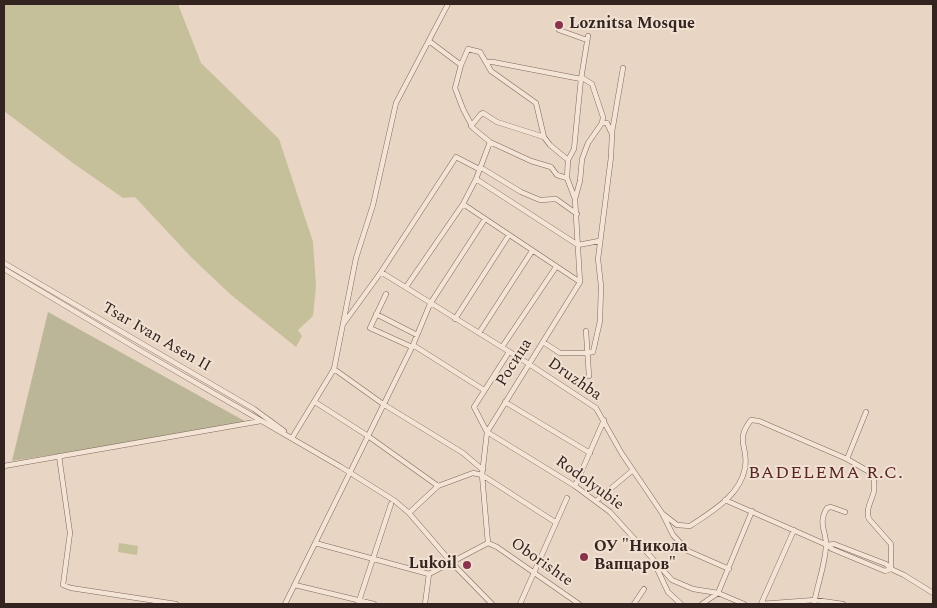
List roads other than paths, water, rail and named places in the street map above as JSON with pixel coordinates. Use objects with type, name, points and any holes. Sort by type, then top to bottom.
[{"type":"street","points":[[292,438],[334,369],[356,258],[373,205],[396,103],[448,4]]},
{"type":"street","points":[[559,30],[588,38],[581,78],[574,149],[568,160],[567,178],[575,199],[577,214],[580,282]]},
{"type":"street","points":[[429,42],[461,65]]},
{"type":"street","points":[[567,178],[557,175],[551,167],[527,160],[490,142],[471,126],[456,92],[461,65],[468,49],[480,52],[491,71],[536,103],[544,137],[550,145],[568,160]]},
{"type":"street","points":[[486,62],[581,78],[592,84],[604,123],[612,134]]},
{"type":"street","points":[[543,342],[560,353],[593,352],[595,347],[600,321],[599,241],[610,164],[614,119],[623,68]]},
{"type":"street","points":[[471,126],[483,113],[497,122],[544,137]]},
{"type":"street","points":[[575,199],[580,181],[582,159],[588,143],[604,123],[614,119]]},
{"type":"street","points":[[406,287],[463,204],[476,179],[490,142]]},
{"type":"street","points":[[343,324],[381,272],[456,157],[528,194],[543,200],[556,199],[577,214]]},
{"type":"street","points":[[476,179],[578,244],[599,241]]},
{"type":"street","points":[[463,204],[580,282]]},
{"type":"street","points":[[285,604],[412,346],[430,304],[485,219]]},
{"type":"street","points":[[456,319],[509,235]]},
{"type":"street","points":[[479,333],[532,251]]},
{"type":"street","name":"Tsar Ivan Asen II","points":[[4,263],[270,420],[292,438]]},
{"type":"street","points":[[502,347],[556,267]]},
{"type":"street","name":"Tsar Ivan Asen II","points":[[4,269],[350,472],[395,501],[409,512],[451,562],[492,604]]},
{"type":"street","name":"Druzhba","points":[[381,272],[596,408],[622,454],[662,513],[673,535],[688,551],[730,569]]},
{"type":"street","name":"Росица","points":[[488,543],[482,472],[487,432],[580,282]]},
{"type":"street","points":[[386,294],[370,328],[412,346],[484,390]]},
{"type":"street","points":[[376,314],[417,335]]},
{"type":"street","points":[[586,331],[589,376]]},
{"type":"street","points":[[487,432],[474,407],[509,352]]},
{"type":"street","points":[[334,369],[383,404],[463,453],[482,472],[555,522]]},
{"type":"street","points":[[315,402],[368,436],[438,486]]},
{"type":"street","points":[[505,402],[590,452]]},
{"type":"street","points":[[846,459],[866,412]]},
{"type":"street","points":[[4,466],[270,420]]},
{"type":"street","points":[[575,486],[604,420]]},
{"type":"street","points":[[662,513],[677,525],[690,526],[722,504],[735,490],[745,470],[745,456],[741,439],[745,428],[751,420],[759,421],[846,459],[873,474],[874,492],[867,514],[869,519],[891,544],[891,569]]},
{"type":"street","name":"Rodolyubie","points":[[487,432],[575,486],[610,512],[672,580],[693,589],[718,593],[744,604]]},
{"type":"street","points":[[59,456],[70,533],[63,585],[71,588],[176,604]]},
{"type":"street","points":[[596,501],[633,470]]},
{"type":"street","points":[[409,512],[438,486],[473,473],[482,472]]},
{"type":"street","points":[[520,604],[566,498]]},
{"type":"street","points":[[726,500],[832,549],[885,571],[891,569],[933,593]]},
{"type":"street","points":[[359,603],[391,504]]},
{"type":"street","points":[[814,602],[826,545],[822,527],[823,514],[827,508],[831,507],[845,512]]},
{"type":"street","points":[[702,604],[718,593],[730,569],[752,511]]},
{"type":"street","points":[[794,530],[761,604],[814,602],[843,604]]},
{"type":"street","points":[[315,543],[429,574],[488,543]]},
{"type":"street","name":"Oborishte","points":[[488,543],[497,547],[579,604]]},
{"type":"street","points":[[651,555],[668,592],[681,604]]},
{"type":"street","points":[[425,604],[429,574]]},
{"type":"street","points":[[295,585],[359,603],[374,604]]},
{"type":"street","points":[[634,604],[644,589]]},
{"type":"place","name":"Loznitsa Mosque","points":[[559,25]]},
{"type":"place","name":"ОУ \"Никола Вапцаров\"","points":[[584,557]]},
{"type":"place","name":"Lukoil","points":[[467,565]]},
{"type":"district","name":"BADELEMA R.C.","points":[[826,474]]}]
